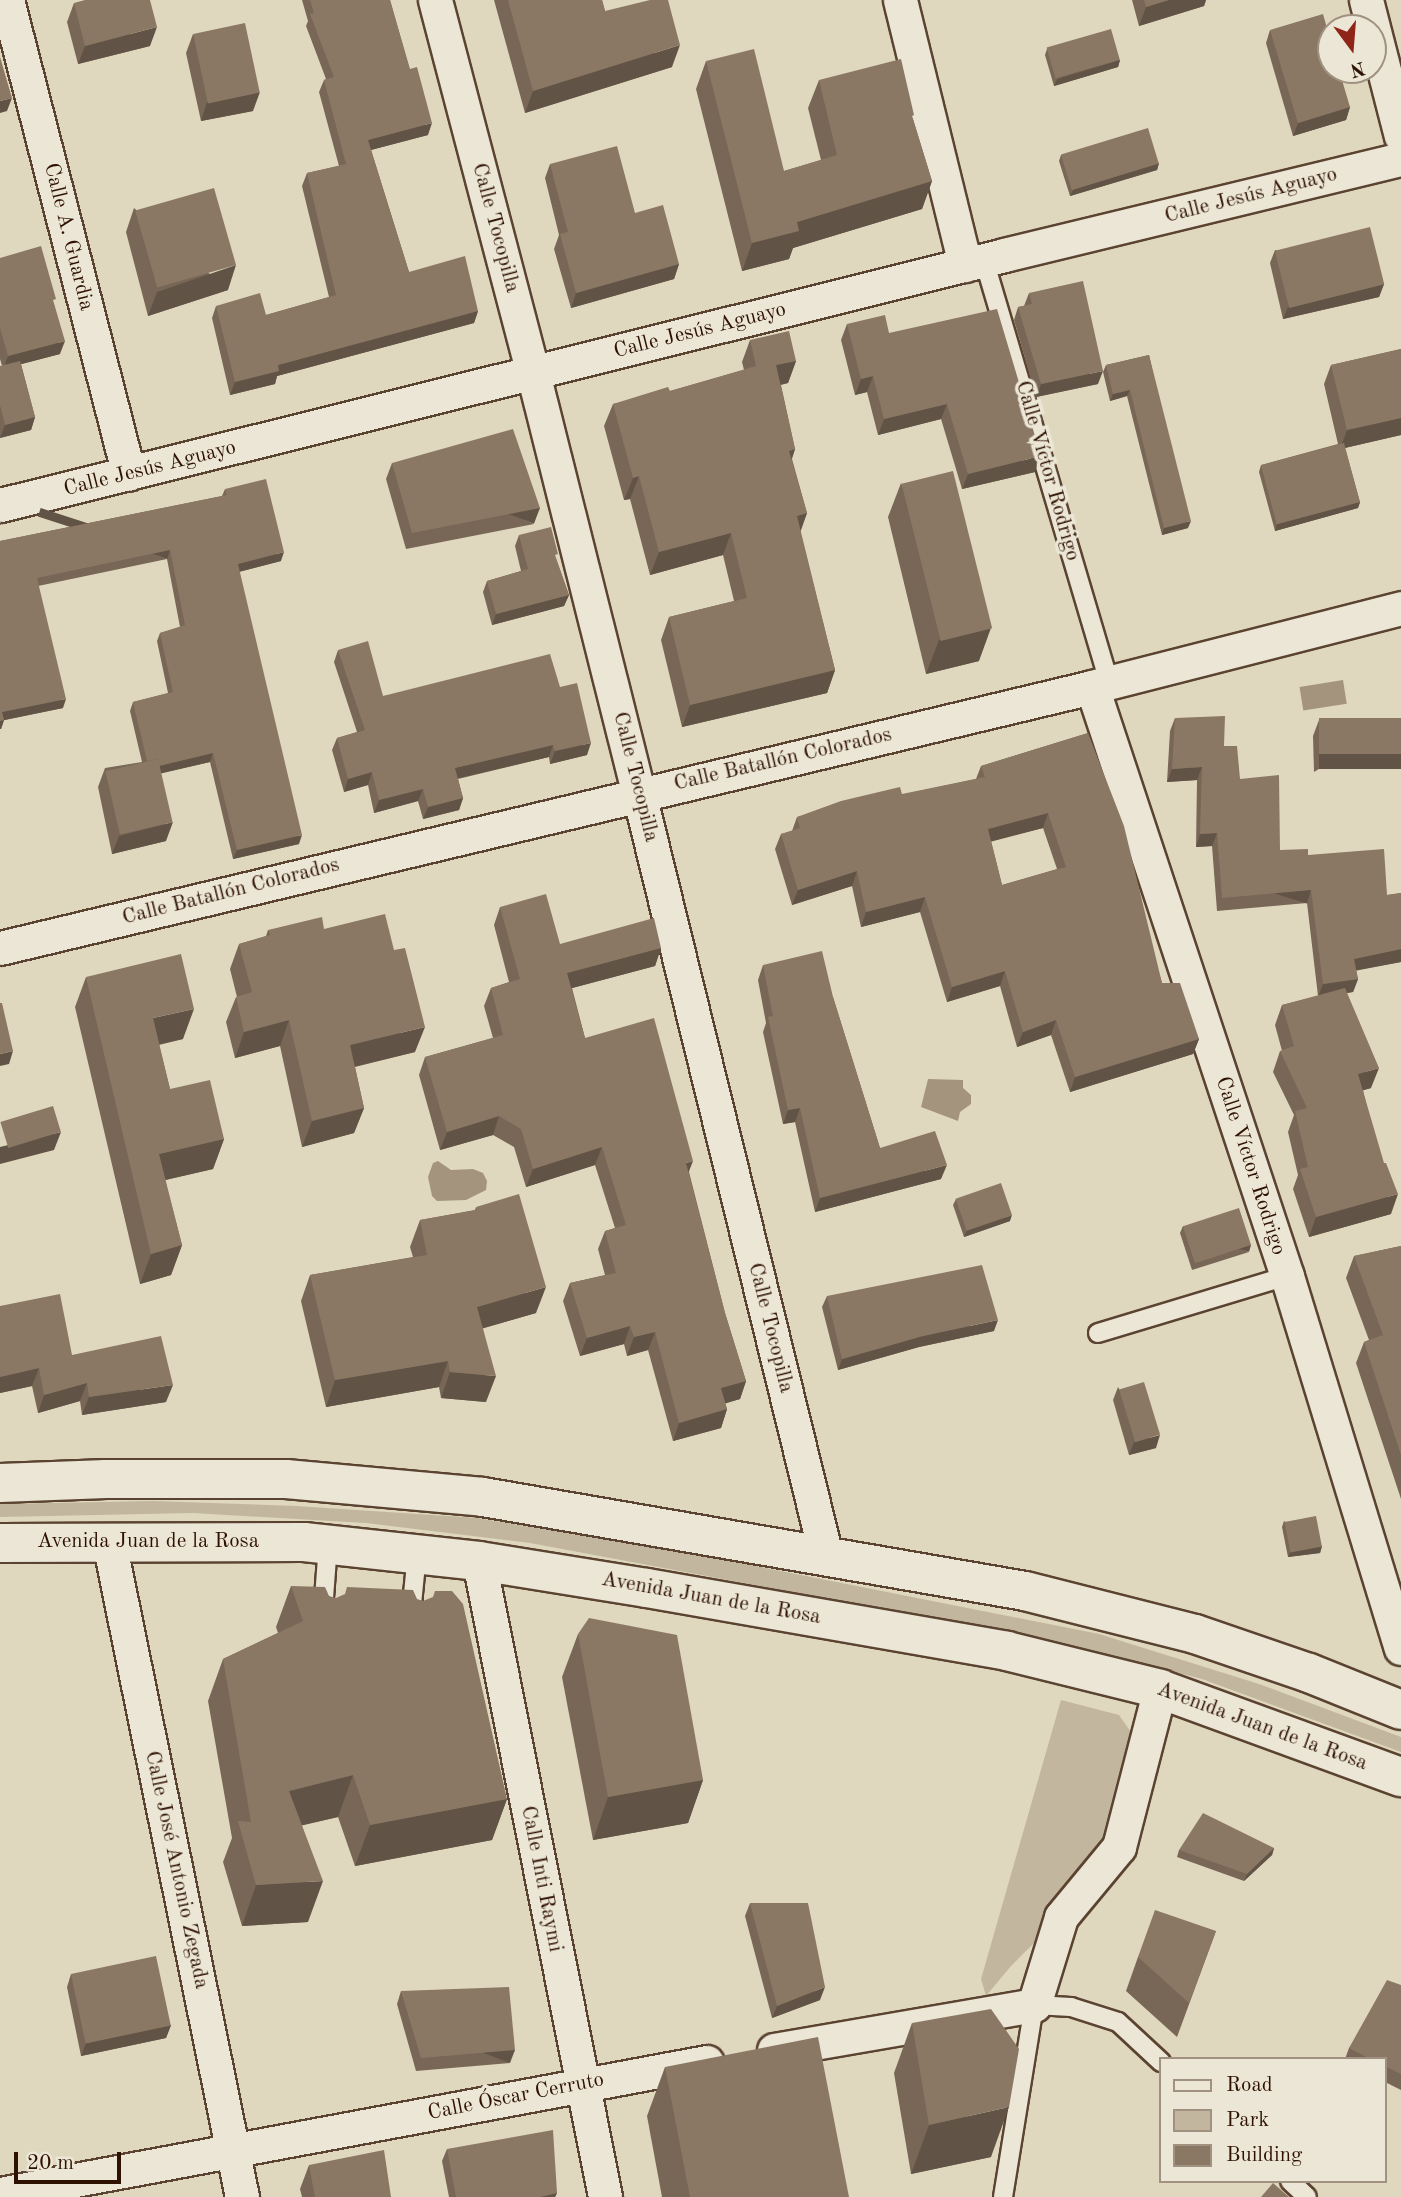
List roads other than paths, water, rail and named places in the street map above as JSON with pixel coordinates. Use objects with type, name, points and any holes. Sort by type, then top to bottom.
[{"type":"main road","points":[[0,1483],[106,1479],[286,1479],[483,1497],[1025,1591],[1195,1634],[1399,1702]]},
{"type":"main road","name":"Avenida Juan de la Rosa","points":[[0,1543],[328,1545],[479,1560],[1007,1651],[1160,1689],[1401,1777]]},
{"type":"street","name":"Calle A. Guardia","points":[[7,0],[129,474]]},
{"type":"street","name":"Calle Tocopilla","points":[[435,0],[639,794],[826,1556]]},
{"type":"street","name":"Calle Víctor Rodrigo","points":[[901,0],[975,262]]},
{"type":"street","points":[[1367,0],[1401,136]]},
{"type":"street","name":"Calle Jesús Aguayo","points":[[0,505],[975,262],[1401,159]]},
{"type":"street","name":"Calle Batallón Colorados","points":[[0,947],[1100,685],[1401,608]]},
{"type":"street","name":"Calle Víctor Rodrigo","points":[[1100,685],[1287,1276],[1401,1648]]},
{"type":"street","name":"Calle José Antonio Zegada","points":[[109,1542],[242,2197]]},
{"type":"street","name":"Calle Inti Raymi","points":[[479,1560],[605,2197]]},
{"type":"street","points":[[1034,2005],[1061,1917],[1119,1847],[1160,1689]]},
{"type":"street","name":"Calle Óscar Cerruto","points":[[0,2194],[581,2084],[1034,2005]]},
{"type":"lane","name":"Calle Víctor Rodrigo","points":[[975,262],[1100,685]]},
{"type":"lane","points":[[1098,1333],[1287,1276]]},
{"type":"lane","points":[[321,1628],[328,1545]]},
{"type":"lane","points":[[409,1632],[417,1554]]},
{"type":"lane","points":[[1003,2197],[1034,2005],[1071,2007],[1118,2022],[1160,2061]]},
{"type":"lane","points":[[1292,2183],[1307,2197]]}]
